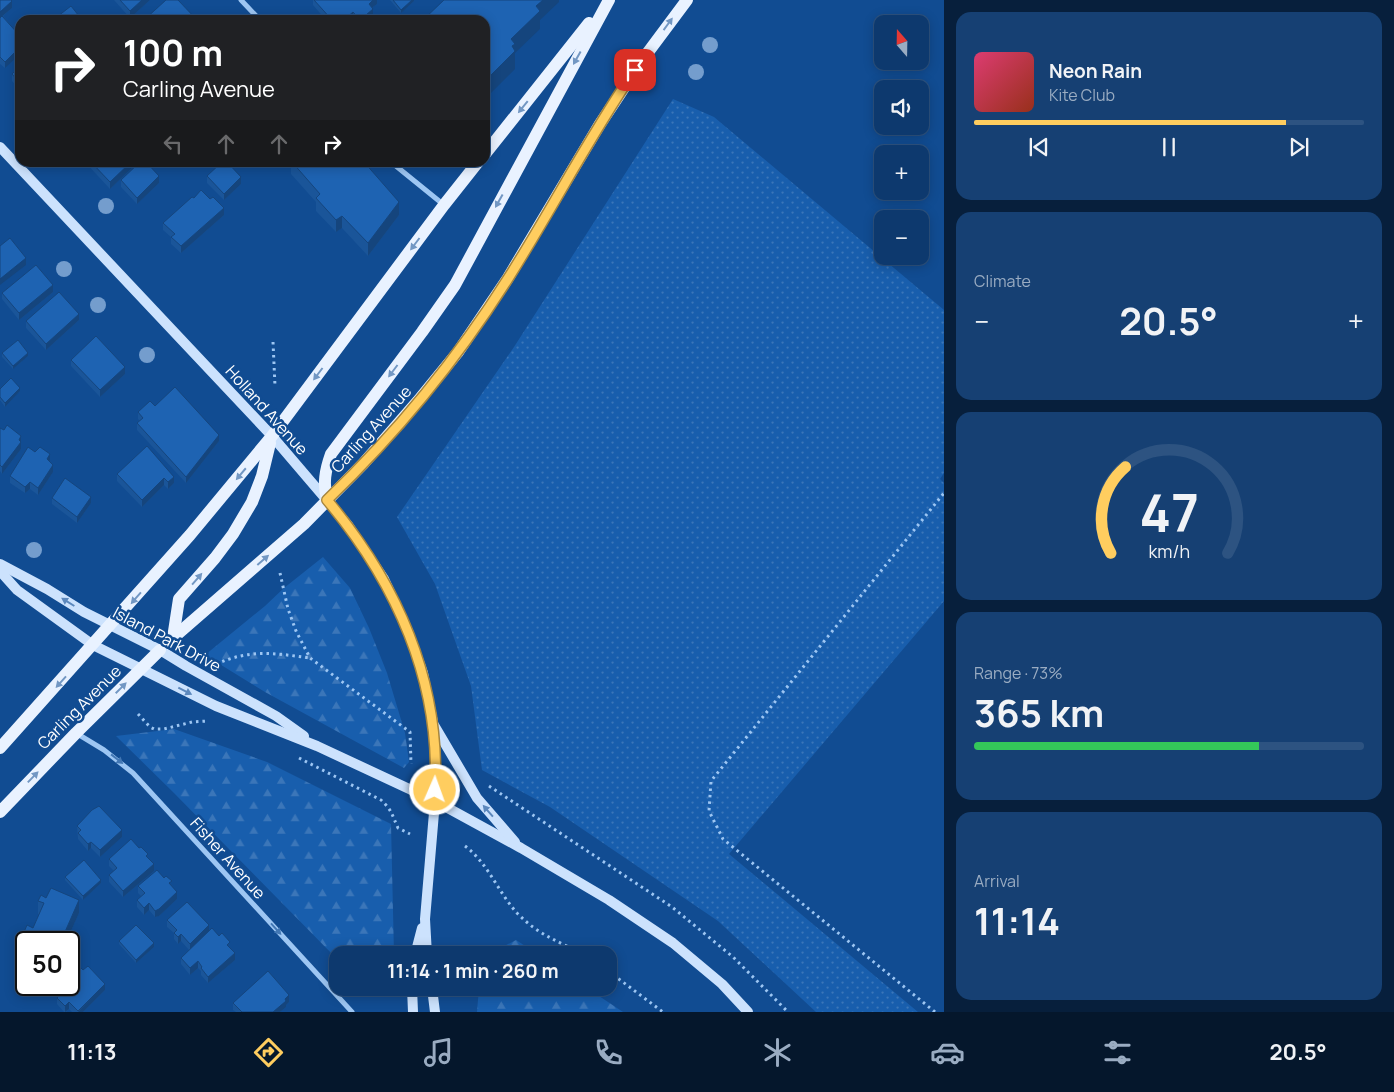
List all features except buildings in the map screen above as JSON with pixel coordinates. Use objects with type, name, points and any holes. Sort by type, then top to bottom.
[{"type":"main road","points":[[490,148],[608,0]]},
{"type":"main road","points":[[327,500],[324,489],[324,476],[331,454],[422,332],[454,285],[608,0]]},
{"type":"main road","name":"Carling Avenue","points":[[0,812],[160,650],[298,530],[389,435],[458,352],[508,278],[612,105],[659,36],[687,0]]},
{"type":"main road","name":"Holland Avenue","points":[[0,147],[15,163]]},
{"type":"main road","name":"Holland Avenue","points":[[19,167],[272,436],[348,525],[369,555],[392,596],[408,631],[423,673],[432,722],[436,762],[435,801],[425,919],[426,946]]},
{"type":"main road","name":"Carling Avenue","points":[[0,748],[111,626],[272,436],[474,167]]},
{"type":"main road","points":[[174,638],[179,599],[219,552],[252,502],[262,476],[272,436]]},
{"type":"main road","name":"Island Park Drive","points":[[0,564],[111,626],[160,650],[276,716],[317,746]]},
{"type":"main road","name":"Island Park Drive","points":[[0,571],[17,590],[93,645],[216,706],[317,746],[435,801],[521,848],[609,900],[673,944],[722,984],[748,1012]]},
{"type":"main road","points":[[432,722],[476,798],[521,848]]},
{"type":"main road","name":"Holland Avenue","points":[[418,946],[425,919]]},
{"type":"main road","points":[[412,996],[413,1012]]},
{"type":"main road","points":[[433,996],[435,1012]]},
{"type":"street","points":[[241,0],[255,15]]},
{"type":"street","points":[[397,167],[444,205]]},
{"type":"street","name":"Fisher Avenue","points":[[76,733],[104,750],[133,773],[352,1012]]},
{"type":"path","points":[[273,342],[275,386]]},
{"type":"path","points":[[935,1012],[722,838],[709,811],[711,781],[944,493]]},
{"type":"path","points":[[280,573],[288,609],[296,631],[310,658],[410,732],[410,764]]},
{"type":"path","points":[[214,665],[236,656],[260,653],[310,658]]},
{"type":"path","points":[[138,714],[154,729],[164,729],[208,720],[216,723]]},
{"type":"path","points":[[293,755],[381,800],[394,814],[398,828],[410,834]]},
{"type":"path","points":[[482,782],[672,907],[733,957],[788,1012]]},
{"type":"path","points":[[465,846],[479,858],[517,912],[541,934],[566,946]]},
{"type":"path","points":[[617,978],[663,1012]]},
{"type":"green space","points":[[673,99],[714,117],[874,251],[874,265],[890,265],[944,310],[944,473],[940,479],[944,483],[944,601],[729,854],[918,1012],[816,1012],[718,921],[550,807],[482,770],[471,686],[435,584],[397,517],[514,347]]},
{"type":"green space","points":[[323,557],[350,588],[387,673],[405,733],[409,762],[404,768],[265,692],[205,655]]},
{"type":"green space","points":[[174,729],[267,762],[391,824],[394,946],[329,946],[329,951],[116,736]]},
{"type":"green space","points":[[516,940],[525,946],[504,946]]},
{"type":"green space","points":[[478,996],[599,996],[623,1012],[477,1012]]},
{"type":"route","points":[[435,790],[436,762],[429,701],[423,673],[408,631],[384,579],[348,525],[327,500],[389,435],[458,352],[508,278],[600,124],[635,70]]}]
